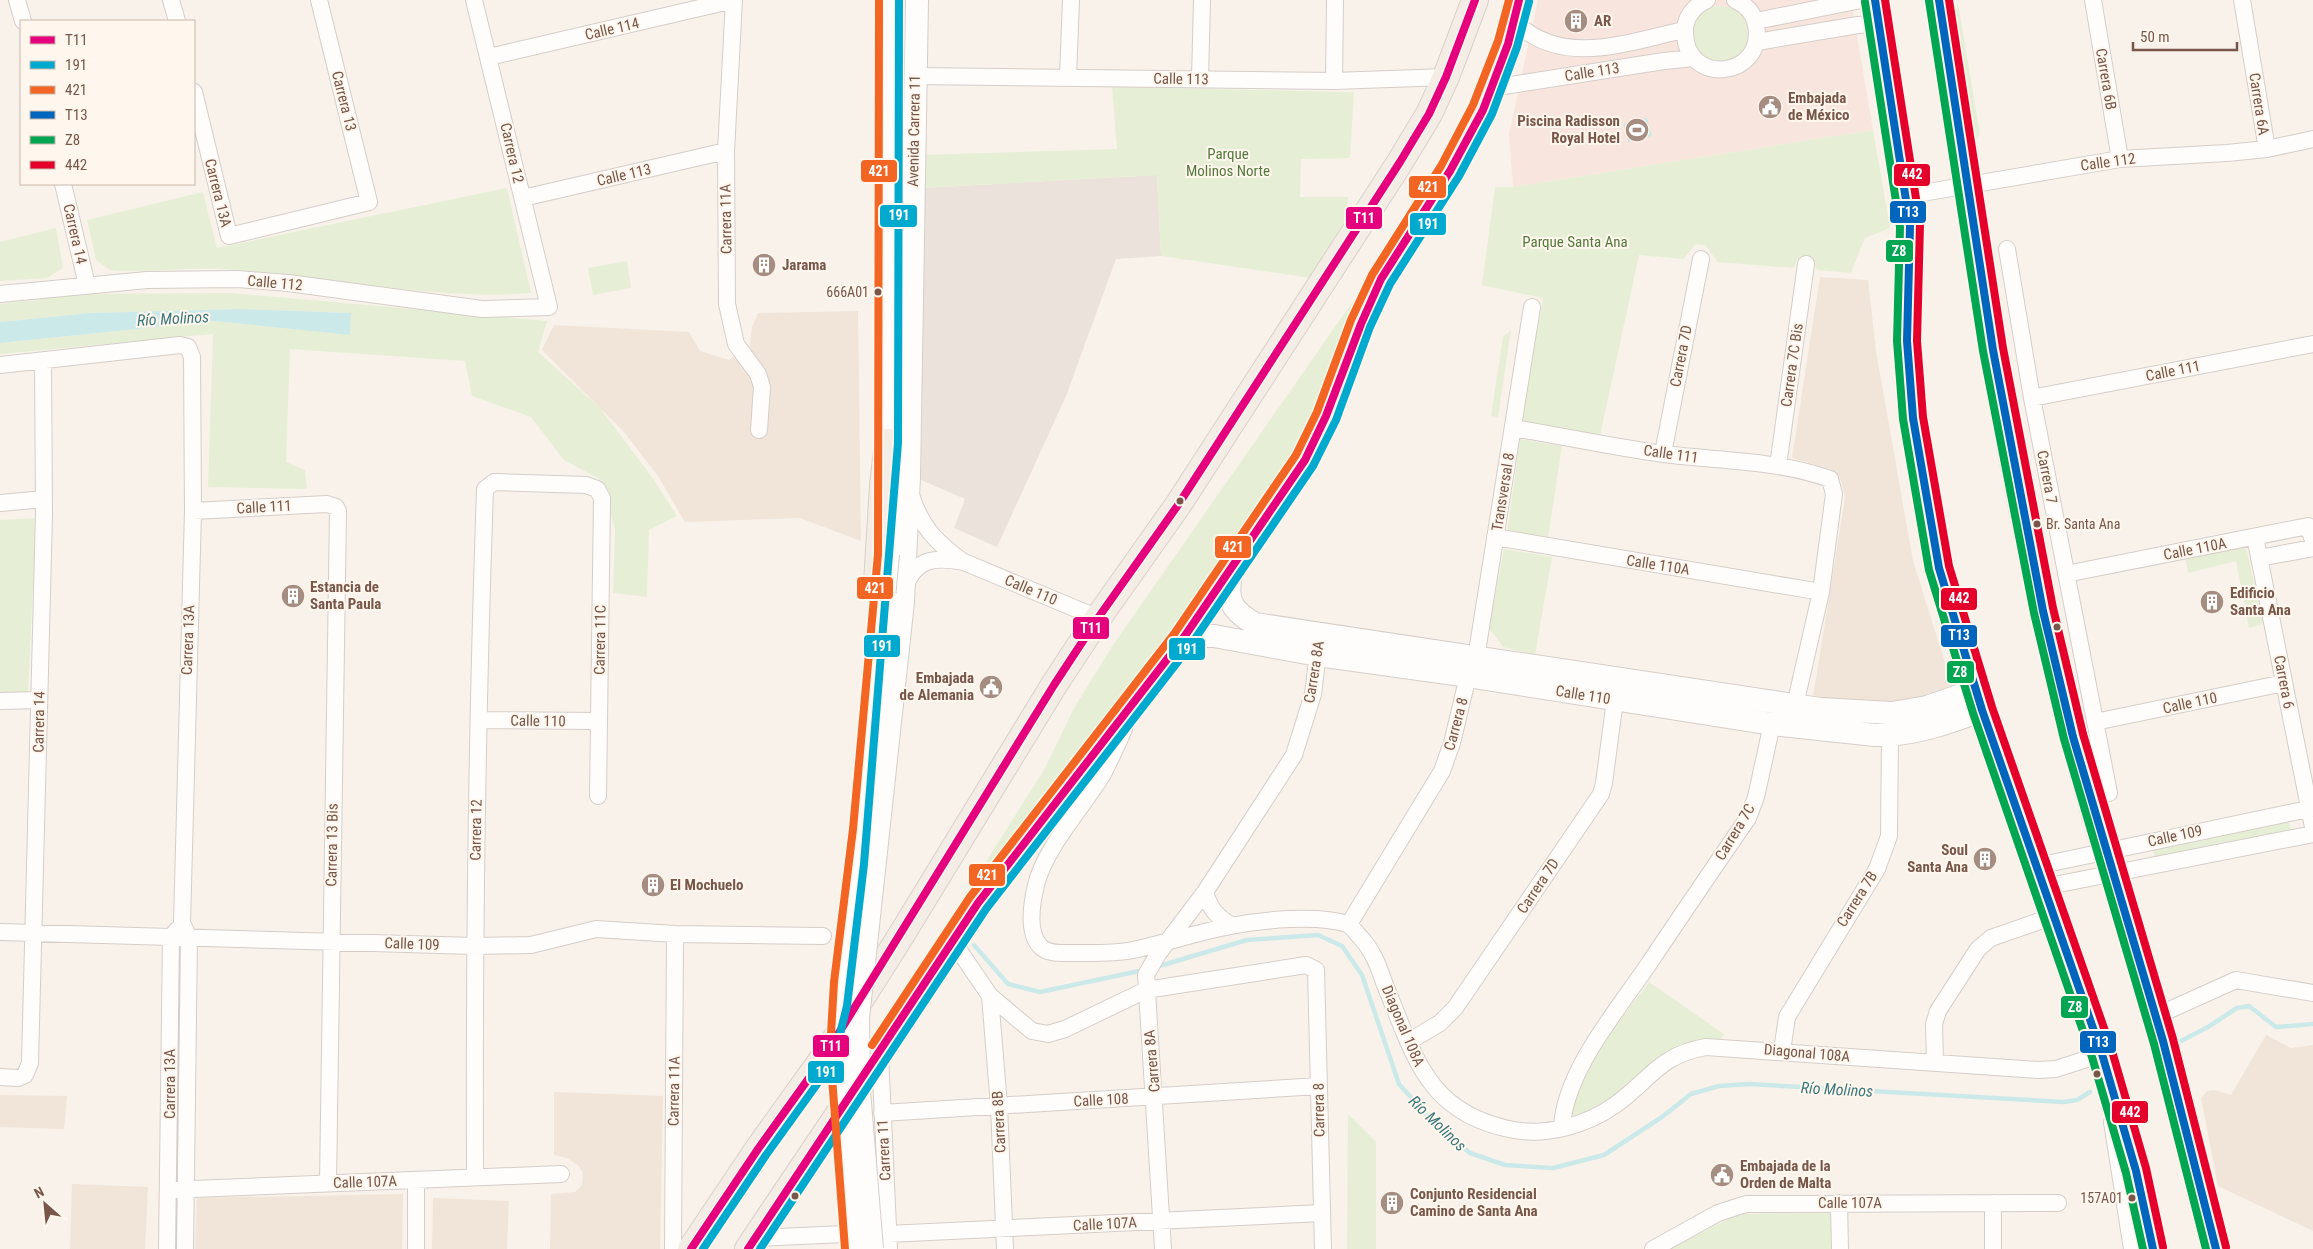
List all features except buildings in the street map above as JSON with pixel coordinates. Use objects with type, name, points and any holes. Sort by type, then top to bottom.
[{"type":"main road","name":"Avenida Carrera 11","points":[[849,1244],[840,1052],[844,983],[863,830],[888,554],[889,0]]},
{"type":"main road","name":"Avenida Carrera 11","points":[[883,1244],[859,1091],[858,1018],[903,596],[909,478],[917,0]]},
{"type":"main road","points":[[691,1249],[758,1148],[824,1057],[1098,618],[1178,505],[1348,244],[1429,114],[1446,77],[1474,0]]},
{"type":"main road","points":[[1874,0],[1878,26],[1917,194],[1910,226],[1907,341],[1913,418],[1939,568],[1979,700],[2102,1054],[2136,1170],[2152,1249]]},
{"type":"main road","points":[[1939,0],[1966,185],[2009,441],[2064,700],[2109,862],[2156,1016],[2216,1249]]},
{"type":"main road","points":[[753,1245],[952,940],[1016,851],[1182,640],[1314,445],[1370,302],[1394,258],[1451,169],[1502,64],[1517,11]]},
{"type":"main road","points":[[824,1057],[837,1005],[854,864],[888,442]]},
{"type":"main road","name":"Calle 110","points":[[1232,568],[1229,596],[1235,610],[1244,618],[1255,624],[1319,644]]},
{"type":"main road","name":"Calle 110","points":[[1182,640],[1200,636],[1214,636],[1319,644],[1472,667],[1820,709],[1892,713],[1979,700]]},
{"type":"main road","name":"Calle 110","points":[[1472,667],[1615,700],[1772,724],[1890,736],[1924,729],[1979,700]]},
{"type":"street","points":[[17,0],[23,20]]},
{"type":"street","points":[[172,0],[177,20]]},
{"type":"street","name":"Carrera 13","points":[[229,236],[370,202],[319,0]]},
{"type":"street","name":"Carrera 12","points":[[474,0],[549,307]]},
{"type":"street","name":"Calle 114","points":[[489,57],[734,0]]},
{"type":"street","name":"Carrera 11A","points":[[734,0],[726,151],[727,304],[736,344],[758,374],[762,388],[759,430]]},
{"type":"street","points":[[1068,77],[1071,0]]},
{"type":"street","points":[[1200,80],[1202,0]]},
{"type":"street","points":[[1334,81],[1335,0]]},
{"type":"street","points":[[1707,0],[1692,10],[1684,30],[1686,45],[1694,58],[1712,69],[1732,68],[1747,59],[1757,42],[1756,21],[1750,11],[1735,0]]},
{"type":"street","points":[[1756,21],[1861,0]]},
{"type":"street","name":"Carrera 6B","points":[[2092,0],[2120,159]]},
{"type":"street","name":"Carrera 6A","points":[[2242,0],[2267,149]]},
{"type":"street","name":"Calle 113","points":[[1517,11],[1526,33],[1544,43],[1561,48],[1583,50],[1684,30]]},
{"type":"street","points":[[1757,42],[1858,25],[1872,24],[1878,26]]},
{"type":"street","name":"Calle 113","points":[[1491,88],[1664,60],[1694,58]]},
{"type":"street","name":"Calle 113","points":[[915,76],[1334,81],[1446,77]]},
{"type":"street","name":"Carrera 13A","points":[[195,96],[229,236]]},
{"type":"street","name":"Calle 112","points":[[1917,194],[2120,159],[2267,149],[2313,139]]},
{"type":"street","name":"Calle 113","points":[[523,198],[726,151]]},
{"type":"street","name":"Carrera 14","points":[[63,185],[87,285]]},
{"type":"street","name":"Carrera 7","points":[[2008,249],[2032,398],[2109,793]]},
{"type":"street","name":"Carrera 7D","points":[[1663,453],[1701,259]]},
{"type":"street","name":"Carrera 7C Bis","points":[[1778,466],[1806,264]]},
{"type":"street","name":"Calle 112","points":[[0,294],[147,280],[237,279],[288,283],[482,308],[549,307]]},
{"type":"street","name":"Transversal 8","points":[[1472,667],[1532,307]]},
{"type":"street","name":"Calle 111","points":[[2032,398],[2313,344]]},
{"type":"street","name":"Carrera 13A","points":[[43,361],[180,345],[188,347],[192,357],[193,511],[185,931],[185,1249]]},
{"type":"street","points":[[0,365],[43,361]]},
{"type":"street","name":"Carrera 14","points":[[0,1078],[18,1078],[25,1075],[30,1063],[35,932],[44,499],[43,361]]},
{"type":"street","name":"Calle 111","points":[[1513,428],[1663,453],[1778,466],[1811,472],[1830,479],[1834,494],[1822,592]]},
{"type":"street","name":"Calle 110","points":[[909,478],[915,507],[929,533],[939,544],[964,562],[1098,618]]},
{"type":"street","name":"Carrera 11C","points":[[490,484],[500,481],[578,485],[593,487],[600,493],[603,503],[598,796]]},
{"type":"street","name":"Carrera 12","points":[[475,1177],[474,946],[485,488],[490,484]]},
{"type":"street","points":[[0,503],[44,499]]},
{"type":"street","name":"Calle 111","points":[[193,511],[328,504],[336,507]]},
{"type":"street","name":"Carrera 13 Bis","points":[[328,1183],[338,515],[336,507]]},
{"type":"street","name":"Calle 110A","points":[[2066,574],[2308,526],[2313,540]]},
{"type":"street","name":"Calle 110A","points":[[1495,537],[1822,592]]},
{"type":"street","name":"Carrera 6","points":[[2255,537],[2311,809],[2313,827]]},
{"type":"street","points":[[2259,558],[2313,548]]},
{"type":"street","name":"Calle 110","points":[[903,596],[914,571],[922,564],[933,559],[964,562]]},
{"type":"street","points":[[1772,724],[1795,705],[1822,592]]},
{"type":"street","name":"Carrera 8A","points":[[1163,1249],[1155,1097],[1146,983],[1158,954],[1205,892],[1294,755],[1313,694],[1319,644]]},
{"type":"street","name":"Carrera 8","points":[[1348,924],[1442,772],[1452,743],[1472,667]]},
{"type":"street","name":"Calle 110","points":[[2095,722],[2284,683]]},
{"type":"street","points":[[1144,689],[1103,772],[1052,851],[1036,883],[1032,919],[1034,936],[1040,946],[1056,953],[1130,950],[1231,926],[1304,918],[1348,924]]},
{"type":"street","points":[[0,700],[39,700]]},
{"type":"street","name":"Carrera 7D","points":[[1408,1042],[1440,1023],[1455,1008],[1601,794],[1615,700]]},
{"type":"street","name":"Calle 110","points":[[479,720],[598,721]]},
{"type":"street","name":"Carrera 7C","points":[[1562,1128],[1563,1113],[1568,1097],[1589,1053],[1748,818],[1756,797],[1772,724]]},
{"type":"street","name":"Carrera 7B","points":[[1782,1051],[1786,1017],[1876,869],[1889,836],[1890,736]]},
{"type":"street","name":"Calle 109","points":[[2040,876],[2109,862],[2311,809]]},
{"type":"street","name":"Calle 109","points":[[2040,876],[2109,862],[2313,834]]},
{"type":"street","points":[[1205,892],[1209,906],[1218,918],[1231,926]]},
{"type":"street","points":[[1935,1063],[1934,1024],[1938,1011],[1978,948],[1991,938],[2054,916]]},
{"type":"street","name":"Diagonal 108A","points":[[1348,924],[1370,948],[1423,1074],[1445,1099],[1468,1115],[1493,1126],[1523,1131],[1562,1128],[1597,1116],[1616,1104],[1666,1060],[1686,1050],[1726,1047],[2048,1070],[2102,1054]]},
{"type":"street","name":"Calle 109","points":[[185,931],[331,941],[474,946],[531,946],[596,930],[674,934],[822,936]]},
{"type":"street","points":[[0,932],[171,937],[185,931]]},
{"type":"street","name":"Carrera 11A","points":[[673,1249],[674,934]]},
{"type":"street","name":"Carrera 13A","points":[[167,1249],[171,937]]},
{"type":"street","points":[[952,940],[990,996],[1032,1031],[1048,1034],[1065,1029],[1146,983]]},
{"type":"street","name":"Carrera 8","points":[[1146,983],[1306,965],[1316,970],[1323,1249]]},
{"type":"street","points":[[2156,1016],[2236,980],[2313,992]]},
{"type":"street","name":"Carrera 8B","points":[[990,996],[1005,1249]]},
{"type":"street","name":"Carrera 11","points":[[880,1052],[883,1244]]},
{"type":"street","name":"Calle 108","points":[[882,1113],[1319,1086]]},
{"type":"street","points":[[2115,1097],[2112,1125],[2132,1249]]},
{"type":"street","points":[[753,1245],[849,1244],[838,1112]]},
{"type":"street","name":"Calle 107A","points":[[168,1190],[561,1174]]},
{"type":"street","points":[[416,1180],[416,1249]]},
{"type":"street","points":[[1839,1203],[1840,1249]]},
{"type":"street","points":[[1993,1203],[1994,1249]]},
{"type":"street","name":"Calle 107A","points":[[1653,1249],[1718,1213],[1746,1204],[2058,1203]]},
{"type":"street","name":"Calle 107A","points":[[883,1244],[1004,1229],[1322,1213]]},
{"type":"shaded area","points":[[1538,0],[1851,0],[1873,130],[1513,187],[1509,134]]},
{"type":"shaded area","points":[[1157,175],[1161,256],[1116,259],[1066,396],[997,547],[954,528],[965,499],[921,480],[923,188]]},
{"type":"shaded area","points":[[1820,277],[1868,280],[1876,351],[1913,561],[1953,688],[1934,696],[1890,704],[1857,705],[1813,697],[1845,498],[1841,481],[1830,469],[1792,458]]},
{"type":"shaded area","points":[[858,311],[861,541],[800,518],[685,522],[658,476],[624,432],[542,350],[554,325],[689,332],[700,351],[729,360],[750,346],[752,327],[758,313]]},
{"type":"shaded area","points":[[2266,1035],[2291,1048],[2313,1045],[2313,1231],[2218,1186],[2201,1098],[2207,1091],[2214,1090],[2231,1095]]},
{"type":"shaded area","points":[[554,1092],[663,1096],[660,1249],[550,1249],[551,1194],[575,1192],[582,1185],[583,1173],[579,1166],[567,1158],[554,1155]]},
{"type":"shaded area","points":[[0,1095],[67,1096],[64,1129],[0,1127]]},
{"type":"shaded area","points":[[72,1184],[148,1187],[145,1249],[70,1249]]},
{"type":"shaded area","points":[[403,1194],[402,1249],[195,1249],[197,1198]]},
{"type":"shaded area","points":[[433,1198],[509,1201],[507,1249],[432,1249]]},
{"type":"green space","points":[[1958,3],[1980,134],[1974,144],[1953,15]]},
{"type":"green space","points":[[1714,6],[1726,6],[1736,10],[1744,18],[1748,34],[1744,50],[1736,58],[1726,62],[1714,62],[1704,58],[1696,50],[1692,40],[1692,28],[1696,18],[1704,10]]},
{"type":"green space","name":"Parque Molinos Norte","points":[[1112,87],[1354,92],[1350,158],[1301,159],[1300,197],[1348,197],[1347,217],[1311,278],[1161,256],[1157,175],[923,188],[922,155],[1117,149]]},
{"type":"green space","name":"Parque Santa Ana","points":[[1873,130],[1890,228],[1865,238],[1851,273],[1817,270],[1811,257],[1804,256],[1797,261],[1793,268],[1718,262],[1705,245],[1696,244],[1683,259],[1639,255],[1600,436],[1521,421],[1543,298],[1482,285],[1495,187],[1513,187]]},
{"type":"green space","points":[[507,188],[531,293],[492,295],[415,291],[224,269],[110,270],[96,260],[87,220],[203,192],[217,248]]},
{"type":"green space","points":[[56,228],[63,268],[47,278],[0,281],[0,242]]},
{"type":"green space","points":[[627,261],[631,288],[593,295],[588,268]]},
{"type":"green space","points":[[1367,281],[1305,442],[1106,728],[958,906],[1044,770],[1074,708],[1113,645]]},
{"type":"green space","points":[[232,293],[547,321],[538,352],[600,408],[652,477],[677,516],[649,530],[647,597],[613,593],[615,529],[601,480],[564,460],[531,417],[472,396],[465,361],[290,349],[286,462],[305,470],[307,489],[208,487],[213,334],[0,354],[0,343],[215,321],[350,334],[351,313],[239,309],[90,313],[0,322],[0,304],[85,294]]},
{"type":"green space","points":[[1511,330],[1498,417],[1491,416],[1503,337]]},
{"type":"green space","points":[[1520,439],[1562,446],[1548,538],[1507,533]]},
{"type":"green space","points":[[36,518],[28,693],[0,692],[0,520]]},
{"type":"green space","points":[[2242,545],[2247,551],[2263,624],[2249,628],[2236,561],[2188,573],[2185,556]]},
{"type":"green space","points":[[1504,549],[1552,557],[1535,655],[1503,647],[1489,628]]},
{"type":"green space","points":[[2289,821],[2291,832],[2155,859],[2153,848]]},
{"type":"green space","points":[[1649,982],[1724,1034],[1720,1042],[1574,1121],[1573,1106],[1583,1077],[1617,1025]]},
{"type":"green space","points":[[1348,1114],[1376,1142],[1376,1249],[1347,1249]]},
{"type":"green space","points":[[1831,1213],[1833,1249],[1669,1249],[1738,1214]]},
{"type":"water","name":"Piscina Radisson Royal Hotel","points":[[1647,118],[1652,136],[1628,142],[1623,124]]},
{"type":"water","points":[[239,309],[351,313],[350,335],[215,321],[0,343],[0,322],[90,313]]},
{"type":"waterway","name":"Río Molinos","points":[[1156,967],[1247,940],[1318,935],[1342,946],[1362,975],[1399,1084],[1426,1114],[1470,1153],[1505,1165],[1553,1168],[1604,1155],[1662,1117],[1691,1094],[1719,1086],[1749,1084],[2064,1102],[2077,1100],[2090,1092]]},
{"type":"waterway","name":"Río Molinos","points":[[974,945],[1008,984],[1040,992],[1144,970]]},
{"type":"waterway","name":"Río Molinos","points":[[2181,1041],[2208,1027],[2237,1008],[2249,1006],[2276,1027],[2313,1024]]},
{"type":"transit line","name":"421","points":[[845,1249],[830,1051],[834,982],[853,829],[878,554],[879,0]]},
{"type":"transit line","name":"191","points":[[703,1249],[766,1155],[833,1062],[847,1006],[864,864],[898,443],[899,0]]},
{"type":"transit line","name":"T11","points":[[691,1249],[758,1149],[824,1057],[1054,685],[1098,618],[1178,505],[1400,162],[1429,114],[1446,77],[1475,0]]},
{"type":"transit line","name":"421","points":[[872,1045],[970,897],[1174,634],[1296,455],[1317,412],[1351,320],[1372,275],[1441,166],[1473,105],[1498,41],[1509,0]]},
{"type":"transit line","name":"T11","points":[[748,1249],[978,903],[1182,640],[1305,460],[1326,416],[1361,324],[1381,279],[1450,171],[1483,110],[1508,44],[1519,0]]},
{"type":"transit line","name":"T13","points":[[1875,0],[1910,226],[1907,341],[1913,418],[1939,568],[1982,710],[2102,1054],[2136,1171],[2153,1249]]},
{"type":"transit line","name":"442","points":[[1885,0],[1920,224],[1917,341],[1923,417],[1949,566],[1992,707],[2112,1051],[2146,1168],[2163,1247]]},
{"type":"transit line","name":"T13","points":[[1939,0],[1993,350],[2043,611],[2073,737],[2163,1041],[2216,1249]]},
{"type":"transit line","name":"442","points":[[1949,0],[2003,348],[2053,608],[2083,734],[2173,1039],[2226,1247]]},
{"type":"transit line","name":"Z8","points":[[1929,1],[1983,351],[2034,613],[2064,739],[2154,1044],[2206,1249]]},
{"type":"transit line","name":"191","points":[[760,1249],[986,909],[1190,646],[1313,466],[1336,420],[1370,327],[1390,284],[1459,176],[1492,114],[1517,47],[1529,2]]},
{"type":"transit line","name":"Z8","points":[[1865,2],[1900,227],[1897,341],[1903,419],[1929,570],[1973,713],[2092,1057],[2126,1173],[2143,1249]]},
{"type":"place","name":"AR","points":[[1576,21]]},
{"type":"place","name":"Embajada de México","points":[[1770,107]]},
{"type":"place","name":"Piscina Radisson Royal Hotel","points":[[1637,130]]},
{"type":"place","name":"Jarama","points":[[764,265]]},
{"type":"place","name":"666A01","points":[[878,292]]},
{"type":"place","name":"Br. Santa Ana","points":[[2037,524]]},
{"type":"place","name":"Estancia de Santa Paula","points":[[293,596]]},
{"type":"place","name":"Edificio Santa Ana","points":[[2212,602]]},
{"type":"place","name":"Embajada de Alemania","points":[[991,687]]},
{"type":"place","name":"Soul Santa Ana","points":[[1985,859]]},
{"type":"place","name":"El Mochuelo","points":[[653,885]]},
{"type":"place","name":"Embajada de la Orden de Malta","points":[[1722,1175]]},
{"type":"place","name":"157A01","points":[[2132,1198]]},
{"type":"place","name":"Conjunto Residencial Camino de Santa Ana","points":[[1392,1203]]}]
